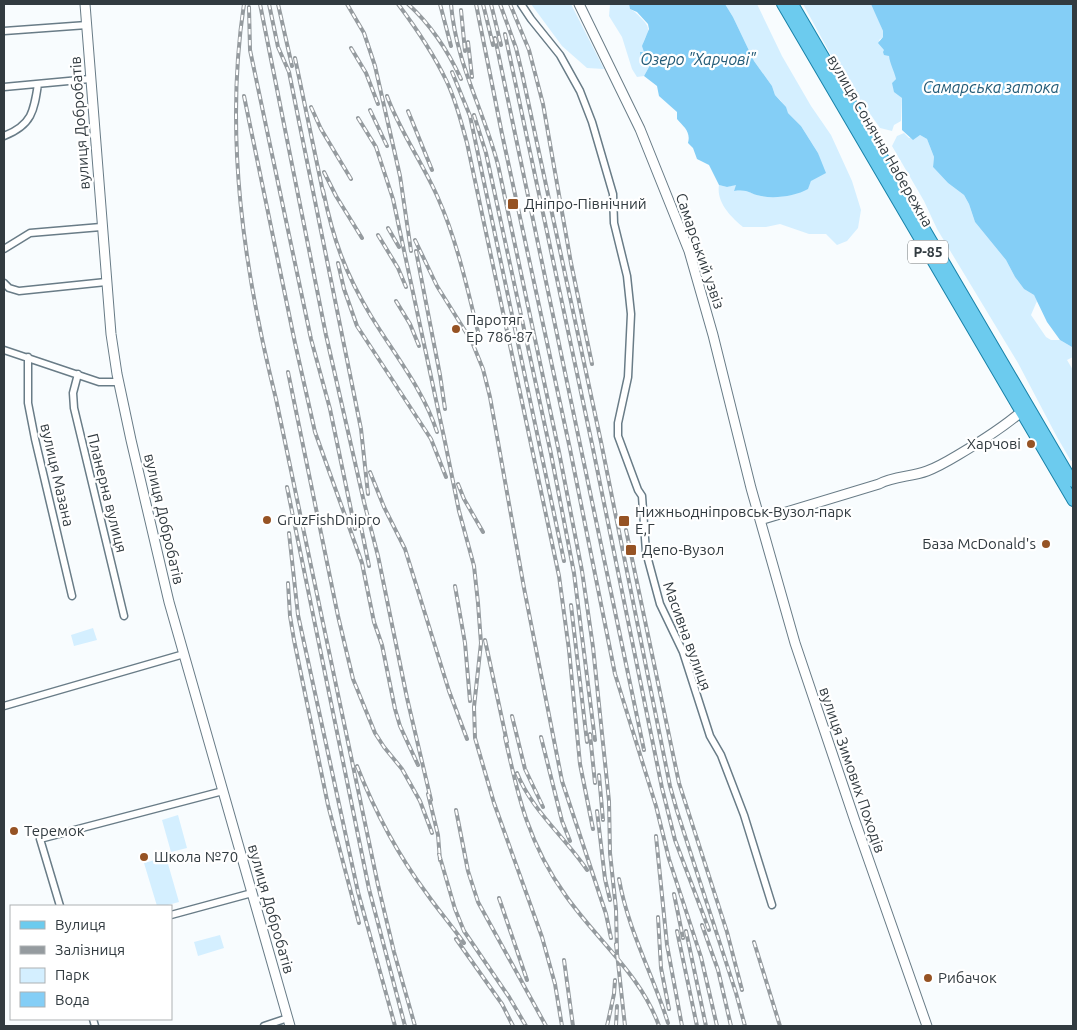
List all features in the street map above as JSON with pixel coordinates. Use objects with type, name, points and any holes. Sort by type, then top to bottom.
[{"type":"main road","name":"вулиця Сонячна Набережна","points":[[782,4],[1073,501]]},
{"type":"main road","name":"вулиця Сонячна Набережна","points":[[793,4],[1073,482]]},
{"type":"street","name":"вулиця Добробатів","points":[[85,4],[101,227],[111,334],[119,382],[155,548],[289,1022]]},
{"type":"street","name":"Масивна вулиця","points":[[520,4],[560,55],[580,91],[592,122],[613,194],[614,223],[627,276],[631,314],[628,377],[618,424],[620,442],[642,496],[646,552],[660,604],[683,652],[710,736],[721,755],[744,815],[772,905]]},
{"type":"street","name":"Самарський узвіз","points":[[579,4],[640,129],[689,252],[713,335],[760,520]]},
{"type":"street","points":[[4,31],[87,25]]},
{"type":"street","points":[[4,86],[90,78]]},
{"type":"street","points":[[4,136],[15,132],[27,122],[32,114],[38,84]]},
{"type":"street","points":[[4,249],[30,233],[101,227]]},
{"type":"street","points":[[4,283],[9,288],[19,291],[106,282]]},
{"type":"street","points":[[4,350],[99,382],[119,382]]},
{"type":"street","name":"вулиця Мазана","points":[[28,357],[28,404],[31,422],[72,596]]},
{"type":"street","name":"Планерна вулиця","points":[[78,374],[73,393],[74,408],[124,616]]},
{"type":"street","points":[[760,520],[879,484],[892,478],[921,474],[934,469],[986,439],[1021,412]]},
{"type":"street","name":"вулиця Зимових Походів","points":[[760,520],[795,644],[927,1026]]},
{"type":"street","points":[[4,706],[184,654]]},
{"type":"street","points":[[60,905],[40,839],[223,792]]},
{"type":"street","points":[[172,915],[252,893]]},
{"type":"street","points":[[264,1026],[289,1022]]},
{"type":"green space","points":[[531,4],[571,4],[604,69],[587,68],[562,46]]},
{"type":"green space","points":[[610,4],[629,4],[630,9],[637,14],[648,28],[643,46],[644,52],[640,52],[649,67],[644,76],[637,77],[632,69],[622,37],[609,16]]},
{"type":"green space","points":[[725,4],[757,4],[782,56],[811,106],[831,135],[852,181],[861,210],[858,228],[847,241],[837,245],[826,234],[809,234],[780,224],[766,227],[743,227],[725,209],[720,197],[719,185],[727,187],[737,184],[734,191],[746,191],[761,196],[785,196],[808,188],[822,167],[818,153],[801,126],[788,113],[754,61]]},
{"type":"green space","points":[[803,4],[872,4],[883,31],[883,37],[879,40],[894,67],[896,79],[892,83],[902,98],[901,121],[894,125],[892,131],[880,128],[838,68]]},
{"type":"green space","points":[[904,133],[909,138],[920,135],[927,139],[934,157],[933,167],[948,183],[964,195],[975,222],[1006,260],[1024,289],[1034,295],[1037,301],[1031,315],[1046,337],[1051,340],[1060,340],[1072,347],[1073,357],[1067,360],[1073,370],[1073,460],[1071,461],[1018,363],[937,229],[924,201],[892,146],[897,136]]},
{"type":"green space","points":[[93,628],[97,640],[74,646],[71,635]]},
{"type":"green space","points":[[178,815],[187,848],[171,852],[162,820]]},
{"type":"green space","points":[[166,857],[179,902],[157,905],[144,863]]},
{"type":"green space","points":[[220,935],[224,948],[198,956],[194,942]]},
{"type":"water","name":"Озеро \"Харчові\"","points":[[629,4],[725,4],[754,61],[772,86],[775,95],[786,107],[788,113],[801,126],[818,153],[826,173],[811,181],[808,189],[785,196],[761,196],[746,191],[734,191],[736,185],[727,187],[719,185],[709,165],[697,159],[693,148],[688,143],[688,133],[677,119],[677,112],[659,96],[657,86],[644,76],[649,67],[641,62],[640,52],[644,52],[642,46],[649,29],[648,24],[637,12],[630,9]]},
{"type":"water","name":"Самарська затока","points":[[871,4],[1073,4],[1073,354],[1072,347],[1060,340],[1047,322],[1034,295],[1024,289],[1006,260],[975,222],[964,195],[948,183],[933,167],[934,157],[927,139],[920,135],[913,140],[902,130],[902,98],[894,92],[892,83],[896,79],[889,56],[884,55],[884,50],[878,43],[883,37],[883,31]]},
{"type":"railway","points":[[244,4],[238,54],[236,103],[237,153],[240,203],[255,302],[378,885],[394,952],[415,1026]]},
{"type":"railway","points":[[260,4],[326,335],[378,556],[407,698],[431,800]]},
{"type":"railway","points":[[269,4],[278,47],[289,72],[361,429],[368,494]]},
{"type":"railway","points":[[278,4],[292,66]]},
{"type":"railway","points":[[347,4],[364,33],[375,66],[400,176],[411,251]]},
{"type":"railway","points":[[398,4],[436,60],[450,88],[467,143],[559,576],[569,650],[580,764],[593,829]]},
{"type":"railway","points":[[408,4],[438,39],[461,79]]},
{"type":"railway","points":[[440,4],[451,46]]},
{"type":"railway","points":[[451,4],[458,46],[498,165],[559,452],[582,571],[593,647],[609,801],[610,853],[616,909],[617,952]]},
{"type":"railway","points":[[476,4],[570,449],[615,674],[656,806],[669,859],[701,957],[717,1026]]},
{"type":"railway","points":[[483,4],[493,45]]},
{"type":"railway","points":[[491,4],[501,45]]},
{"type":"railway","points":[[500,4],[516,48],[522,73],[601,442],[670,786],[745,1026]]},
{"type":"railway","points":[[510,4],[529,50],[543,104],[571,263],[592,364]]},
{"type":"railway","points":[[249,7],[250,50],[311,339],[330,409],[355,529]]},
{"type":"railway","points":[[461,10],[465,51]]},
{"type":"railway","points":[[505,34],[592,444],[662,788],[675,840],[709,930]]},
{"type":"railway","points":[[495,38],[644,750]]},
{"type":"railway","points":[[468,42],[472,77]]},
{"type":"railway","points":[[351,48],[366,73],[378,104]]},
{"type":"railway","points":[[295,58],[324,197]]},
{"type":"railway","points":[[452,72],[470,116],[564,561]]},
{"type":"railway","points":[[244,96],[315,432],[362,563],[395,709],[400,726],[418,765]]},
{"type":"railway","points":[[387,96],[398,122],[432,185],[445,215],[462,268],[480,340]]},
{"type":"railway","points":[[311,107],[321,129],[351,179]]},
{"type":"railway","points":[[370,110],[387,146]]},
{"type":"railway","points":[[408,111],[432,170]]},
{"type":"railway","points":[[474,115],[486,153],[551,454],[574,573],[595,740]]},
{"type":"railway","points":[[358,118],[376,147],[393,199],[459,511],[474,566],[481,643],[474,707],[475,738],[494,803],[542,937],[555,984],[562,1026]]},
{"type":"railway","points":[[324,172],[336,196],[362,238]]},
{"type":"railway","points":[[323,190],[336,240],[354,285],[371,316],[416,386],[437,432]]},
{"type":"railway","points":[[388,228],[399,247]]},
{"type":"railway","points":[[378,235],[398,268],[406,287]]},
{"type":"railway","points":[[415,240],[437,286],[472,342],[483,369],[490,397],[524,588],[562,781],[606,914],[611,938]]},
{"type":"railway","points":[[416,251],[445,409]]},
{"type":"railway","points":[[338,263],[344,289],[357,326],[431,439],[446,477]]},
{"type":"railway","points":[[396,301],[410,324],[419,346]]},
{"type":"railway","points":[[288,372],[338,616],[353,679],[375,733],[402,769],[420,801],[432,833]]},
{"type":"railway","points":[[370,472],[384,507],[405,549],[449,691],[467,739]]},
{"type":"railway","points":[[458,484],[464,499],[483,532]]},
{"type":"railway","points":[[287,487],[369,889],[405,1026]]},
{"type":"railway","points":[[359,517],[369,566]]},
{"type":"railway","points":[[626,530],[679,783],[727,932],[742,990]]},
{"type":"railway","points":[[289,533],[298,615],[358,892],[395,1026]]},
{"type":"railway","points":[[288,583],[294,640],[328,805],[359,923]]},
{"type":"railway","points":[[455,586],[465,643],[470,701]]},
{"type":"railway","points":[[571,605],[587,742]]},
{"type":"railway","points":[[485,640],[507,742]]},
{"type":"railway","points":[[512,716],[525,769],[543,807]]},
{"type":"railway","points":[[590,734],[595,783]]},
{"type":"railway","points":[[505,737],[526,820],[553,877],[578,912],[630,974],[641,990],[659,1026]]},
{"type":"railway","points":[[541,737],[562,821],[570,841]]},
{"type":"railway","points":[[357,766],[371,800],[397,848],[416,879],[464,943]]},
{"type":"railway","points":[[517,773],[531,800],[587,870]]},
{"type":"railway","points":[[599,775],[603,820]]},
{"type":"railway","points":[[428,794],[438,835],[440,860]]},
{"type":"railway","points":[[456,810],[468,871],[478,902],[546,1026]]},
{"type":"railway","points":[[597,811],[605,879],[610,900]]},
{"type":"railway","points":[[656,836],[667,945],[682,1026]]},
{"type":"railway","points":[[439,854],[455,909],[464,931],[509,997],[526,1026]]},
{"type":"railway","points":[[619,879],[628,916],[668,1023]]},
{"type":"railway","points":[[674,894],[683,938]]},
{"type":"railway","points":[[499,898],[527,980]]},
{"type":"railway","points":[[658,917],[661,968],[669,1009]]},
{"type":"railway","points":[[702,925],[718,970],[731,1026]]},
{"type":"railway","points":[[677,931],[697,1026]]},
{"type":"railway","points":[[686,931],[706,1026]]},
{"type":"railway","points":[[456,939],[502,1004],[513,1026]]},
{"type":"railway","points":[[754,942],[780,1026]]},
{"type":"railway","points":[[616,944],[625,1026]]},
{"type":"railway","points":[[564,960],[573,1026]]},
{"type":"railway","points":[[607,1026],[615,980]]},
{"type":"railway","points":[[616,1026],[617,1006]]},
{"type":"place","name":"Дніпро-Північний","points":[[513,204]]},
{"type":"place","name":"Паротяг Ер 786-87","points":[[456,329]]},
{"type":"place","name":"Харчові","points":[[1031,444]]},
{"type":"place","name":"GruzFishDnipro","points":[[267,520]]},
{"type":"place","name":"Нижньодніпровськ-Вузол-парк Е,Г","points":[[624,521]]},
{"type":"place","name":"База McDonald's","points":[[1046,544]]},
{"type":"place","name":"Депо-Вузол","points":[[631,550]]},
{"type":"place","name":"Теремок","points":[[14,831]]},
{"type":"place","name":"Школа №70","points":[[144,857]]},
{"type":"place","name":"Рибачок","points":[[928,978]]}]
